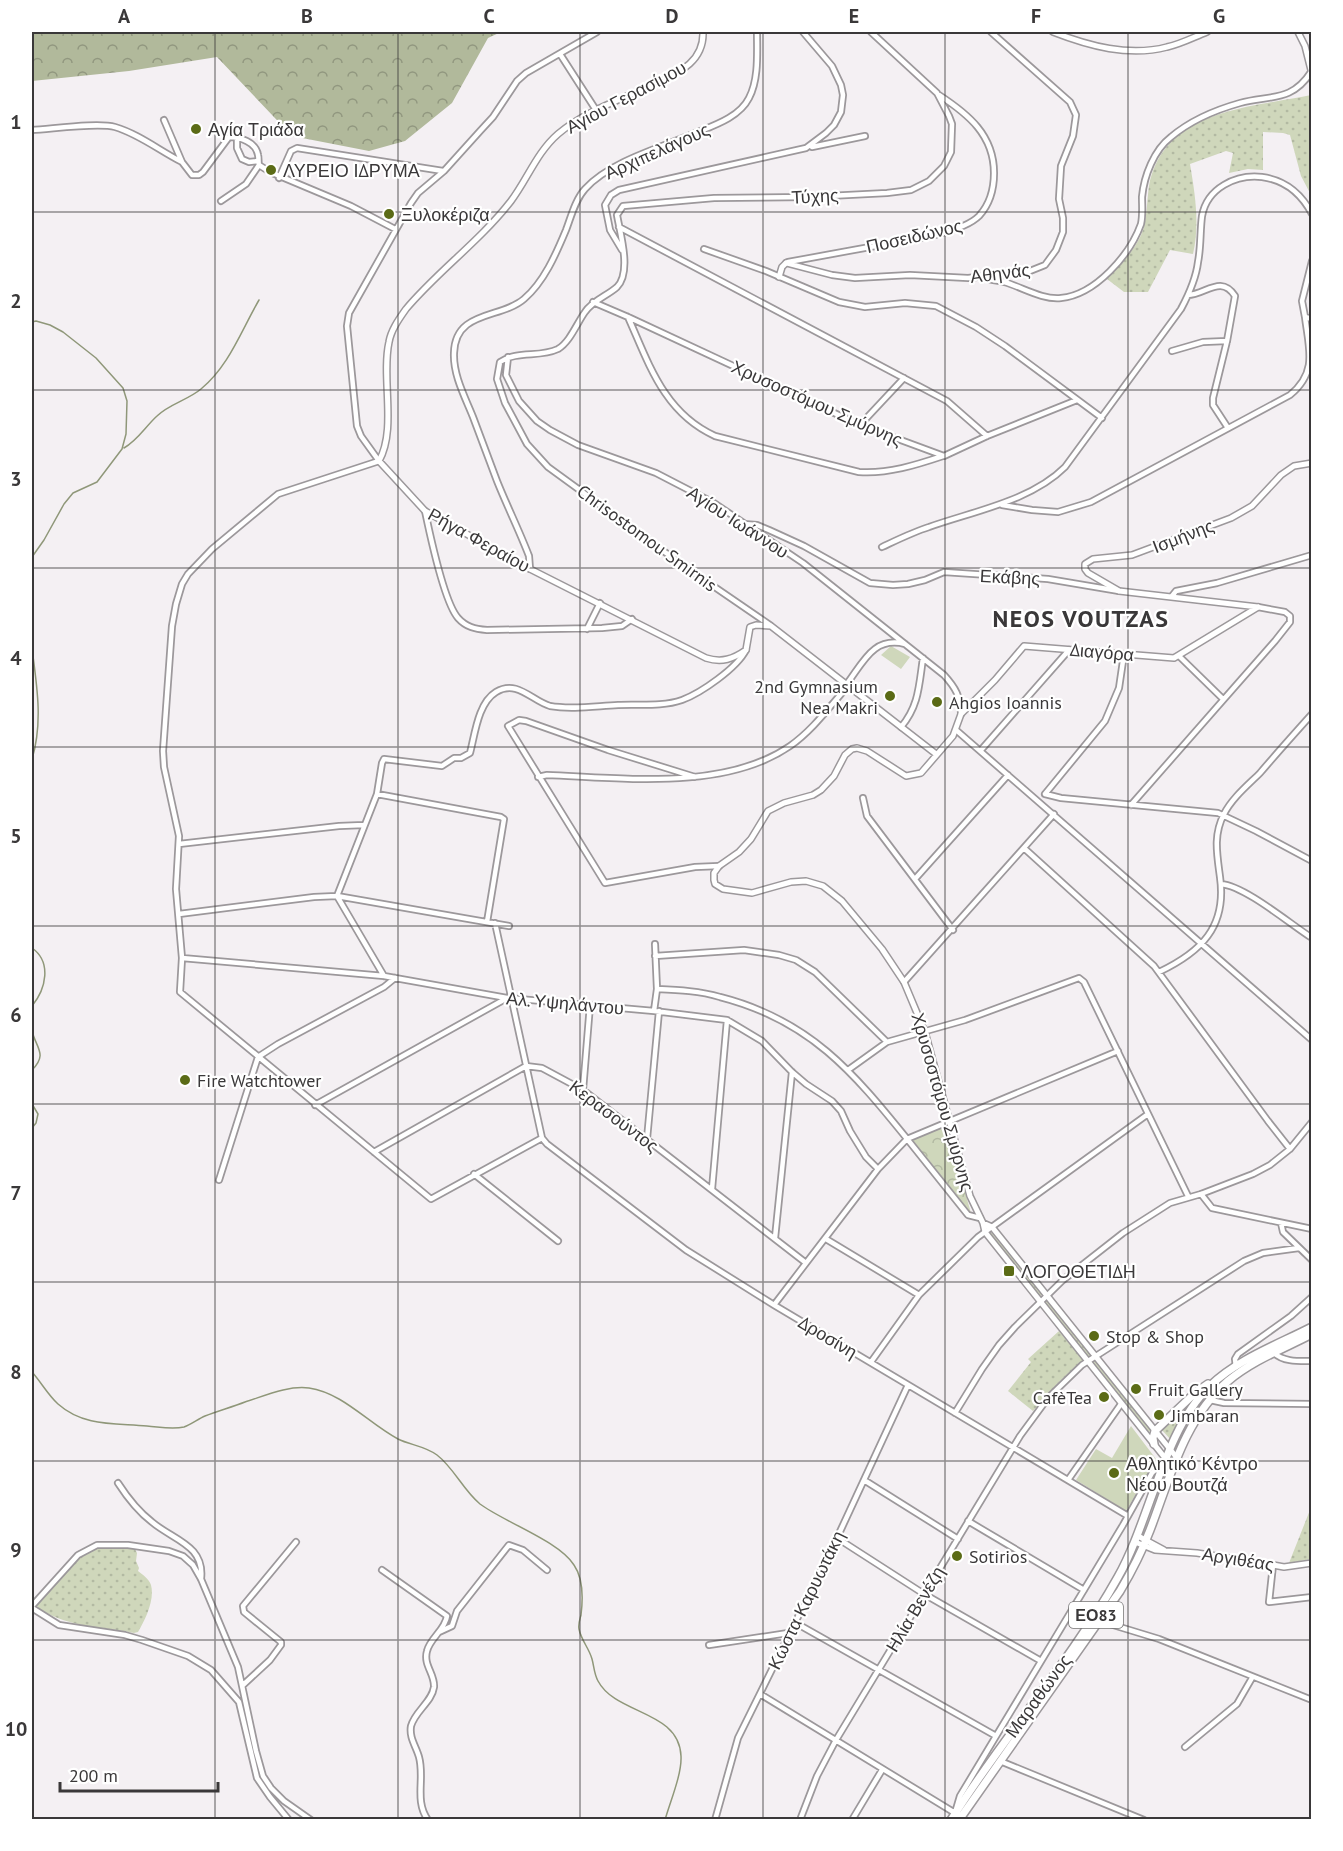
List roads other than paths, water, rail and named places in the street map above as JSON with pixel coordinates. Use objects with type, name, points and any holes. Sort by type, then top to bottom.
[{"type":"main road","name":"Μαραθώνος","points":[[955,1817],[1095,1617],[1137,1539],[1170,1450],[1202,1394],[1236,1367],[1311,1327]]},
{"type":"main road","name":"Μαραθώνος","points":[[955,1817],[1000,1761],[1128,1579],[1145,1543],[1188,1433],[1209,1400],[1238,1373],[1311,1334]]},
{"type":"main road","points":[[1154,1444],[1155,1431],[1200,1388],[1217,1380]]},
{"type":"street","name":"Ρήγα Φεραίου","points":[[597,32],[526,73],[517,81],[493,117],[444,171],[418,193],[395,229],[348,318],[357,426],[361,436],[380,461],[425,511],[530,569],[711,660],[728,660],[746,650]]},
{"type":"street","name":"Αγίου Γερασίμου","points":[[380,461],[387,442],[386,363],[389,342],[395,326],[416,297],[511,201],[551,141],[569,126],[596,110],[684,69],[698,54],[703,32]]},
{"type":"street","name":"Αρχιπελάγους","points":[[530,569],[529,556],[497,482],[457,377],[454,353],[456,341],[471,321],[486,314],[512,308],[536,288],[582,192],[595,179],[613,168],[717,124],[739,112],[753,88],[757,32]]},
{"type":"street","points":[[803,32],[832,66],[843,95],[841,112],[834,125],[806,148]]},
{"type":"street","name":"Τύχης","points":[[619,227],[617,215],[623,206],[627,205],[714,198],[887,193],[911,190],[936,175],[948,160],[951,152],[952,124],[937,93],[871,32]]},
{"type":"street","name":"Αθηνάς","points":[[786,263],[832,275],[855,278],[910,275],[977,277],[1030,271],[1045,265],[1051,258],[1063,232],[1059,199],[1061,166],[1073,136],[1076,117],[1070,102],[991,32]]},
{"type":"street","points":[[1053,32],[1102,48],[1140,50],[1167,47],[1207,32]]},
{"type":"street","points":[[977,277],[1004,282],[1060,299],[1090,288],[1114,266],[1141,224],[1144,183],[1152,162],[1163,144],[1198,118],[1242,102],[1281,96],[1295,91],[1305,82],[1311,73],[1305,46],[1298,32]]},
{"type":"street","points":[[560,54],[596,110]]},
{"type":"street","name":"Ποσειδώνος","points":[[786,263],[949,231],[970,223],[978,217],[989,203],[991,195],[994,161],[991,148],[979,127],[960,109],[937,93]]},
{"type":"street","points":[[164,120],[182,162],[192,175],[199,176],[229,137],[244,139],[252,144],[258,154],[258,163],[246,184],[220,201]]},
{"type":"street","points":[[32,130],[114,127],[130,133],[182,162]]},
{"type":"street","points":[[624,252],[610,230],[605,205],[611,195],[619,190],[865,136]]},
{"type":"street","points":[[237,138],[237,148],[242,159],[258,163],[279,178],[351,206],[395,229]]},
{"type":"street","points":[[279,178],[291,152],[297,148],[444,171]]},
{"type":"street","points":[[882,547],[927,528],[1001,505],[1055,477],[1065,467],[1181,309],[1188,295],[1198,262],[1204,208],[1210,198],[1226,183],[1244,176],[1279,181],[1302,198],[1311,214]]},
{"type":"street","points":[[508,357],[555,350],[562,346],[593,302],[618,286],[623,278],[624,252],[619,227]]},
{"type":"street","points":[[619,227],[947,400],[987,436]]},
{"type":"street","points":[[704,249],[839,302],[865,307],[904,303],[936,306],[1005,346],[1101,418]]},
{"type":"street","points":[[1001,505],[1058,512],[1091,502],[1298,389],[1310,373],[1311,359],[1302,302],[1311,261]]},
{"type":"street","points":[[779,277],[786,263]]},
{"type":"street","points":[[1188,295],[1195,295],[1211,286],[1232,291],[1235,301],[1212,398],[1213,405],[1228,428]]},
{"type":"street","name":"Χρυσοστόμου Σμύρνης","points":[[593,302],[860,425],[944,456]]},
{"type":"street","points":[[628,317],[660,387],[670,402],[684,417],[706,432],[757,448],[807,457],[859,472],[888,471],[944,456],[1077,400]]},
{"type":"street","points":[[1305,317],[1311,319]]},
{"type":"street","points":[[1172,351],[1203,342],[1227,341]]},
{"type":"street","name":"Αγίου Ιωάννου","points":[[508,357],[506,375],[519,401],[537,421],[578,445],[656,473],[714,503],[803,563],[906,644],[952,684],[959,697],[961,714]]},
{"type":"street","name":"Chrisostomou Smirnis","points":[[508,357],[498,364],[496,374],[498,385],[527,444],[548,467],[771,626],[936,754]]},
{"type":"street","points":[[860,425],[904,378]]},
{"type":"street","points":[[380,461],[278,494],[212,549],[195,565],[182,584],[172,626],[163,751],[164,767],[178,824],[176,880],[185,958],[180,992],[431,1199],[542,1138],[495,924]]},
{"type":"street","name":"Ισμήνης","points":[[1119,591],[1088,573],[1085,568],[1086,562],[1095,558],[1127,556],[1231,518],[1252,506],[1281,475],[1294,466],[1311,463]]},
{"type":"street","points":[[425,511],[442,580],[452,609],[468,627],[487,630],[587,629],[622,626],[632,619]]},
{"type":"street","name":"Εκάβης","points":[[743,524],[757,525],[804,546],[870,583],[901,585],[925,580],[944,572],[1048,579],[1119,591],[1285,612],[1290,616],[1290,621],[1223,699]]},
{"type":"street","points":[[1172,596],[1176,591],[1217,583],[1311,555]]},
{"type":"street","points":[[587,629],[600,603]]},
{"type":"street","points":[[1131,805],[1223,699],[1179,656],[1258,607]]},
{"type":"street","points":[[337,896],[377,795],[384,759],[436,766],[447,764],[454,758],[466,756],[470,753],[486,701],[496,692],[513,688],[524,691],[551,706],[667,704],[680,701],[729,669],[742,657],[746,650],[750,627],[771,626]]},
{"type":"street","points":[[538,777],[547,775],[677,779],[742,767],[789,747],[812,727],[881,644],[892,642],[906,644]]},
{"type":"street","name":"Διαγόρα","points":[[961,714],[1024,646],[1171,658],[1179,656]]},
{"type":"street","points":[[981,750],[1069,650]]},
{"type":"street","points":[[1039,801],[1105,721],[1119,688],[1124,654]]},
{"type":"street","points":[[901,728],[910,717],[915,705],[923,658]]},
{"type":"street","points":[[695,777],[526,721],[519,720],[508,726],[605,883],[695,867],[718,866],[740,852],[768,812],[784,803],[813,795],[821,790],[834,776],[845,755],[852,749],[867,751],[901,773],[911,776],[921,773],[956,730],[961,714]]},
{"type":"street","points":[[1159,972],[1185,959],[1203,944],[1214,925],[1221,907],[1221,884],[1215,844],[1223,815],[1311,714]]},
{"type":"street","points":[[956,730],[1311,1040]]},
{"type":"street","points":[[915,879],[1008,775]]},
{"type":"street","points":[[1044,794],[1061,798],[1223,815],[1311,861]]},
{"type":"street","points":[[377,795],[504,819],[487,922]]},
{"type":"street","points":[[863,798],[867,816],[953,930]]},
{"type":"street","points":[[904,982],[953,930],[1054,814]]},
{"type":"street","points":[[179,844],[364,825]]},
{"type":"street","points":[[1025,849],[1159,972],[1290,1149]]},
{"type":"street","name":"Χρυσοστόμου Σμύρνης","points":[[718,866],[714,873],[715,884],[730,891],[752,893],[800,881],[823,885],[848,907],[889,958],[904,982],[925,1032],[970,1196],[985,1232],[1173,1468]]},
{"type":"street","points":[[1221,884],[1230,885],[1245,893],[1311,938]]},
{"type":"street","points":[[179,914],[337,896],[509,926]]},
{"type":"street","points":[[337,896],[384,976]]},
{"type":"street","points":[[647,1139],[657,989],[654,944]]},
{"type":"street","points":[[655,956],[744,950],[796,960],[815,972],[887,1042]]},
{"type":"street","name":"Αλ. Υψηλάντου","points":[[185,958],[384,976],[510,998],[727,1020],[762,1041],[792,1072],[837,1105],[859,1145],[878,1169]]},
{"type":"street","points":[[219,1180],[258,1057],[384,987],[394,978]]},
{"type":"street","points":[[848,1070],[887,1042],[986,1013],[1079,978],[1084,982],[1188,1196]]},
{"type":"street","points":[[657,989],[692,991],[721,997],[769,1014],[799,1030],[848,1070],[874,1097],[968,1215],[992,1227],[1177,1458]]},
{"type":"street","points":[[315,1105],[510,998]]},
{"type":"street","points":[[583,1090],[590,1005]]},
{"type":"street","points":[[712,1190],[727,1020]]},
{"type":"street","points":[[774,1305],[878,1169],[907,1139],[1118,1051]]},
{"type":"street","points":[[374,1152],[526,1066]]},
{"type":"street","name":"Κερασούντος","points":[[526,1066],[542,1068],[583,1090],[806,1263]]},
{"type":"street","points":[[775,1238],[792,1072]]},
{"type":"street","points":[[871,1362],[919,1295],[978,1237],[1148,1114]]},
{"type":"street","points":[[955,1413],[994,1352],[1046,1295],[1123,1233],[1170,1203],[1201,1194],[1261,1170],[1290,1149],[1311,1122]]},
{"type":"street","name":"Δροσίνη","points":[[542,1138],[672,1240],[774,1305],[1128,1516]]},
{"type":"street","points":[[474,1174],[558,1241]]},
{"type":"street","points":[[1201,1194],[1212,1208],[1311,1229]]},
{"type":"street","points":[[1281,1223],[1283,1232],[1311,1260]]},
{"type":"street","points":[[826,1239],[919,1295]]},
{"type":"street","name":"Ηλία Βενέζη","points":[[800,1820],[817,1776],[836,1740],[1013,1446],[1048,1398],[1087,1361],[1244,1261],[1263,1253],[1299,1248]]},
{"type":"street","points":[[1236,1367],[1235,1359],[1238,1353],[1291,1316],[1311,1297]]},
{"type":"street","points":[[1274,1353],[1288,1360],[1311,1361]]},
{"type":"street","name":"Κώστα Καρυωτάκη","points":[[715,1820],[738,1738],[837,1539],[908,1385]]},
{"type":"street","points":[[1209,1400],[1219,1403],[1311,1404]]},
{"type":"street","points":[[1068,1480],[1121,1404]]},
{"type":"street","points":[[760,1694],[955,1817],[960,1796],[1152,1473],[1155,1470],[1163,1470]]},
{"type":"street","points":[[864,1480],[958,1539]]},
{"type":"street","points":[[117,1483],[149,1520],[161,1530],[187,1544],[202,1566],[201,1579]]},
{"type":"street","points":[[968,1521],[1084,1590]]},
{"type":"street","points":[[837,1539],[1041,1661]]},
{"type":"street","name":"Αργιθέας","points":[[1137,1539],[1158,1551],[1197,1553],[1284,1567],[1311,1563]]},
{"type":"street","points":[[243,1685],[270,1660],[281,1645],[281,1642],[244,1612],[243,1606],[296,1542]]},
{"type":"street","points":[[289,1820],[258,1778],[239,1702],[211,1670],[188,1656],[142,1640],[125,1635],[59,1625],[32,1607],[78,1556],[97,1545],[128,1545],[169,1551],[183,1556],[193,1565],[232,1651],[243,1685],[263,1776],[284,1801],[311,1820]]},
{"type":"street","points":[[439,1632],[453,1626],[457,1611],[509,1545],[523,1550],[547,1570]]},
{"type":"street","points":[[1273,1566],[1269,1602],[1311,1597]]},
{"type":"street","points":[[382,1570],[447,1616],[444,1626],[429,1645],[426,1659],[434,1682],[434,1689],[413,1722],[410,1733],[420,1762],[421,1804],[428,1820]]},
{"type":"street","points":[[1100,1621],[1159,1639],[1311,1700]]},
{"type":"street","points":[[794,1622],[996,1736]]},
{"type":"street","points":[[709,1645],[789,1634]]},
{"type":"street","points":[[1185,1747],[1236,1704],[1252,1678]]},
{"type":"street","points":[[1000,1761],[1144,1820]]},
{"type":"street","points":[[852,1820],[882,1770]]},
{"type":"waterway","points":[[124,448],[162,412],[196,393],[211,380],[234,348],[259,300]]},
{"type":"waterway","points":[[32,322],[50,325],[63,332],[96,358],[123,388],[127,401],[126,434],[122,449],[97,482],[73,493],[32,557]]},
{"type":"waterway","points":[[32,649],[38,718],[32,759]]},
{"type":"waterway","points":[[32,948],[42,961],[45,976],[41,992],[32,1006]]},
{"type":"waterway","points":[[32,1031],[40,1051],[39,1060],[32,1070]]},
{"type":"waterway","points":[[32,1104],[38,1114],[32,1128]]},
{"type":"waterway","points":[[32,1372],[58,1404],[78,1417],[100,1422],[170,1428],[184,1427],[205,1416],[277,1392],[293,1388],[309,1388],[333,1396],[398,1439],[437,1455],[480,1504],[544,1540],[567,1556],[574,1565],[582,1589],[579,1629],[591,1655],[598,1681],[618,1701],[659,1721],[678,1741],[681,1756],[680,1771],[665,1820]]},
{"type":"place","name":"Αγία Τριάδα","points":[[196,129]]},
{"type":"place","name":"ΛΥΡΕΙΟ ΙΔΡΥΜΑ","points":[[271,170]]},
{"type":"place","name":"Ξυλοκέριζα","points":[[389,214]]},
{"type":"place","name":"2nd Gymnasium Nea Makri","points":[[890,696]]},
{"type":"place","name":"Ahgios Ioannis","points":[[937,702]]},
{"type":"place","name":"Fire Watchtower","points":[[185,1080]]},
{"type":"place","name":"ΛΟΓΟΘΕΤΙΔΗ","points":[[1009,1271]]},
{"type":"place","name":"Stop & Shop","points":[[1094,1336]]},
{"type":"place","name":"Fruit Gallery","points":[[1136,1389]]},
{"type":"place","name":"CafèTea","points":[[1104,1397]]},
{"type":"place","name":"Jimbaran","points":[[1159,1415]]},
{"type":"place","name":"Αθλητικό Κέντρο Νέου Βουτζά","points":[[1114,1473]]},
{"type":"place","name":"Sotirios","points":[[957,1556]]},
{"type":"district","name":"NEOS VOUTZAS","points":[[1081,618]]}]
